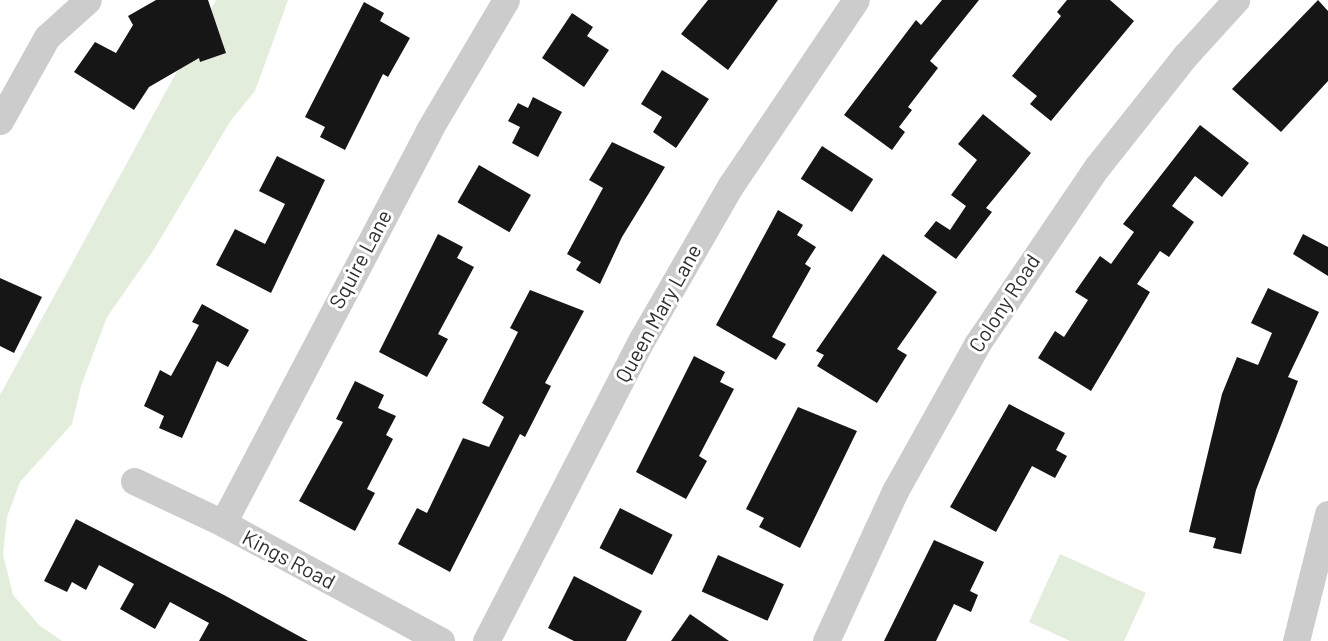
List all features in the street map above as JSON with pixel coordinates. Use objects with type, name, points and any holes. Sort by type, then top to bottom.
[{"type":"street","points":[[0,121],[47,37],[88,0]]},
{"type":"street","name":"Squire Lane","points":[[223,523],[429,130],[506,0]]},
{"type":"street","name":"Queen Mary Lane","points":[[486,641],[642,339],[730,185],[856,0]]},
{"type":"street","name":"Colony Road","points":[[826,641],[895,491],[977,344],[1097,166],[1185,56],[1236,0]]},
{"type":"street","name":"Kings Road","points":[[134,482],[223,523],[441,641]]},
{"type":"street","points":[[1296,641],[1328,514]]},
{"type":"green space","points":[[216,0],[288,0],[255,91],[231,120],[153,251],[107,317],[81,386],[72,424],[20,482],[7,517],[3,554],[13,595],[39,625],[62,641],[0,641],[0,395]]},
{"type":"green space","points":[[1060,554],[1146,593],[1124,641],[1070,641],[1029,622]]},
{"type":"building","points":[[156,0],[208,0],[226,53],[200,62],[199,58],[149,87],[134,110],[74,72],[95,42],[116,53],[133,25],[128,16]]},
{"type":"building","points":[[708,0],[778,0],[728,70],[681,34]]},
{"type":"building","points":[[942,0],[979,0],[930,61],[938,68],[908,107],[912,110],[899,127],[905,132],[892,150],[844,115],[916,20],[921,25]]},
{"type":"building","points":[[1067,0],[1110,0],[1134,21],[1051,121],[1030,104],[1037,96],[1012,76],[1061,16],[1057,12]]},
{"type":"building","points":[[1318,0],[1328,11],[1328,81],[1281,132],[1232,89]]},
{"type":"building","points":[[364,2],[384,13],[380,21],[410,38],[388,77],[383,74],[345,150],[320,137],[325,127],[305,117]]},
{"type":"building","points":[[572,13],[593,27],[587,36],[609,50],[584,87],[542,58]]},
{"type":"building","points":[[662,70],[709,99],[676,148],[653,132],[662,117],[641,104]]},
{"type":"building","points":[[533,97],[562,112],[538,157],[512,143],[520,127],[508,121],[518,103],[528,108]]},
{"type":"building","points":[[983,114],[1031,153],[986,208],[992,212],[956,259],[924,236],[936,221],[950,230],[966,206],[951,195],[977,160],[958,144]]},
{"type":"building","points":[[1200,125],[1249,163],[1222,197],[1195,176],[1172,206],[1194,222],[1169,257],[1160,251],[1137,284],[1150,292],[1091,391],[1038,358],[1055,331],[1064,337],[1088,300],[1075,292],[1100,256],[1111,264],[1134,232],[1123,224]]},
{"type":"building","points":[[612,142],[665,167],[622,237],[600,284],[576,270],[581,262],[567,254],[603,188],[589,180]]},
{"type":"building","points":[[822,146],[873,179],[852,212],[801,179]]},
{"type":"building","points":[[277,156],[325,180],[271,293],[216,265],[235,229],[265,244],[285,204],[259,191]]},
{"type":"building","points":[[479,165],[531,195],[509,232],[458,202]]},
{"type":"building","points":[[778,210],[803,225],[797,235],[816,247],[805,264],[811,268],[772,337],[786,344],[776,360],[716,325]]},
{"type":"building","points":[[438,234],[463,247],[457,258],[474,267],[438,334],[448,339],[427,377],[379,352]]},
{"type":"building","points":[[1303,234],[1328,247],[1328,276],[1293,254]]},
{"type":"building","points":[[883,254],[937,292],[897,349],[907,355],[877,403],[817,366],[824,355],[816,351]]},
{"type":"building","points":[[0,278],[42,297],[14,353],[0,346]]},
{"type":"building","points":[[1268,288],[1319,312],[1288,377],[1298,381],[1256,490],[1241,554],[1213,548],[1216,538],[1189,532],[1222,394],[1237,357],[1258,365],[1272,333],[1251,323]]},
{"type":"building","points":[[530,290],[584,311],[545,383],[551,386],[525,437],[520,434],[450,572],[398,544],[417,508],[427,513],[463,438],[489,447],[504,417],[482,403],[518,332],[510,328]]},
{"type":"building","points":[[202,304],[249,330],[228,367],[217,361],[182,438],[159,428],[164,416],[144,406],[160,370],[171,376],[199,325],[192,322]]},
{"type":"building","points":[[694,356],[725,372],[720,382],[734,389],[699,456],[707,461],[686,499],[636,472]]},
{"type":"building","points":[[355,381],[384,395],[378,408],[396,416],[386,435],[393,439],[367,489],[375,493],[355,531],[299,501],[343,422],[336,419]]},
{"type":"building","points":[[1009,404],[1065,433],[1056,450],[1067,456],[1055,478],[1032,466],[996,532],[950,507]]},
{"type":"building","points":[[798,407],[857,431],[800,548],[759,527],[764,518],[746,509]]},
{"type":"building","points":[[620,508],[673,535],[652,575],[600,548]]},
{"type":"building","points":[[76,519],[308,641],[199,641],[209,623],[170,602],[155,629],[120,609],[134,584],[99,565],[86,590],[72,582],[67,592],[44,581]]},
{"type":"building","points":[[934,540],[984,562],[970,591],[978,595],[971,612],[954,604],[936,641],[884,641]]},
{"type":"building","points":[[718,555],[784,584],[768,621],[702,592]]},
{"type":"building","points":[[574,576],[642,611],[626,641],[574,641],[548,628]]},
{"type":"building","points":[[690,614],[729,641],[671,641]]}]
